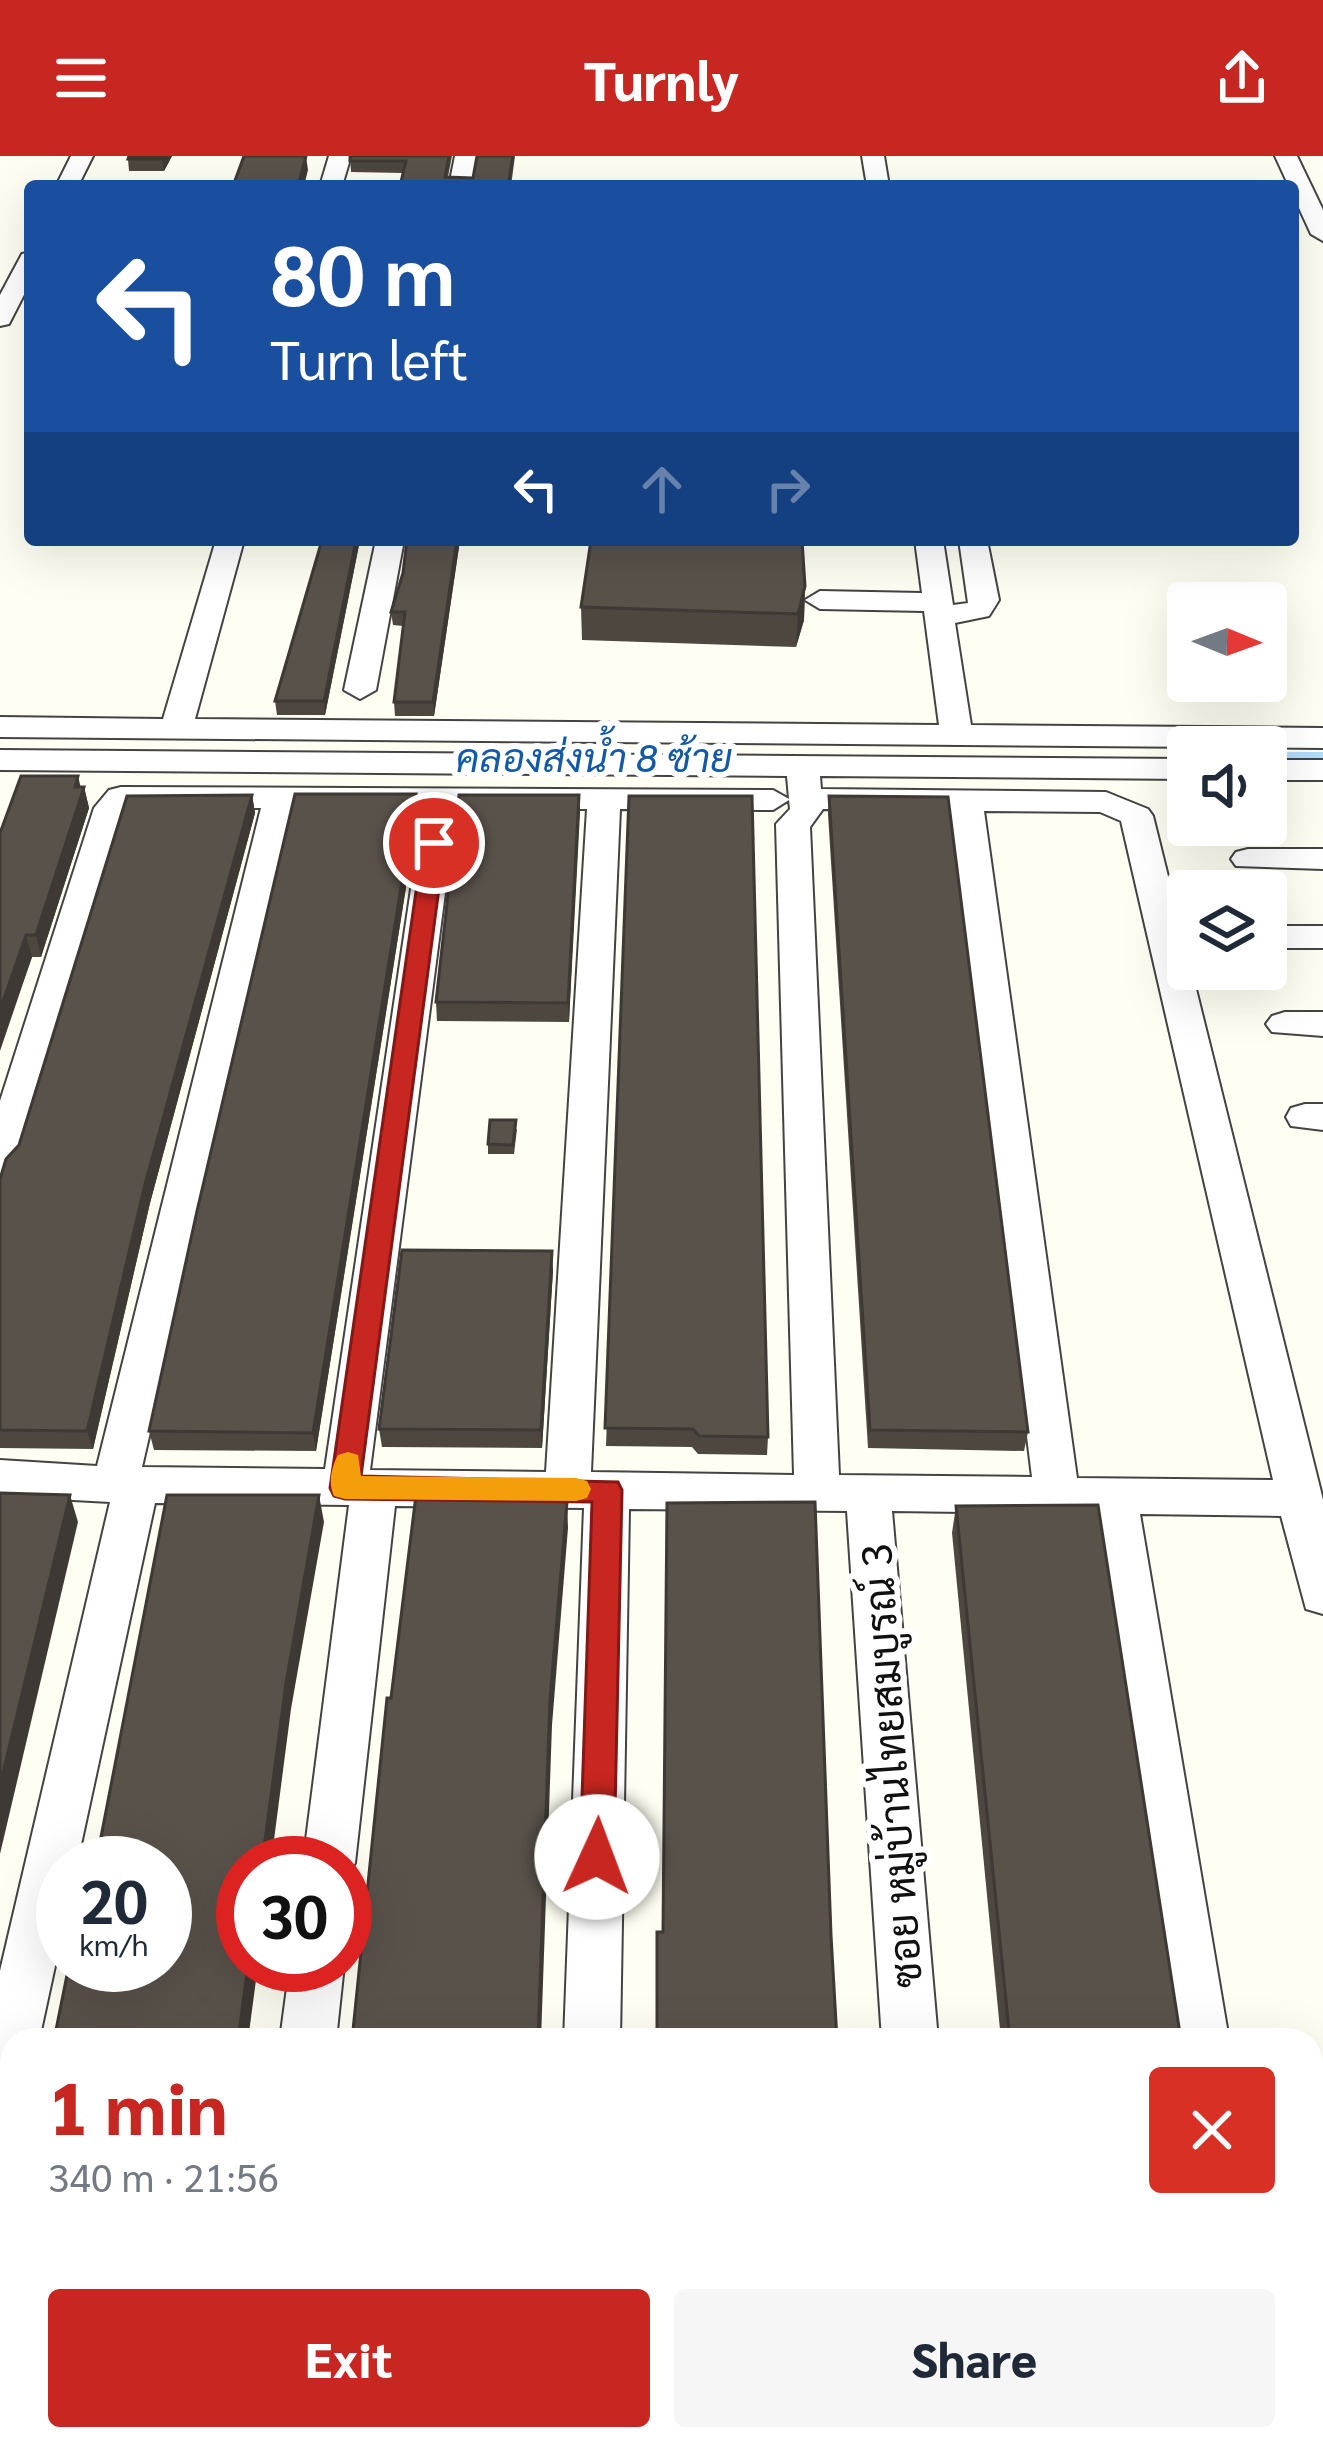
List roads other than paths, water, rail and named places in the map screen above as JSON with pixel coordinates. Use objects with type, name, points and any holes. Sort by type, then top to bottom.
[{"type":"street","points":[[1299,183],[1323,234]]},
{"type":"street","points":[[11,313],[24,276]]},
{"type":"street","points":[[177,727],[228,546]]},
{"type":"street","points":[[360,690],[389,546]]},
{"type":"street","points":[[930,546],[956,735]]},
{"type":"street","points":[[820,601],[978,610],[984,600],[974,546]]},
{"type":"street","points":[[0,727],[1323,738]]},
{"type":"street","points":[[0,760],[966,802],[1106,802],[1136,816],[1323,1595]]},
{"type":"street","points":[[0,1162],[115,801],[141,794],[604,798],[1167,770]]},
{"type":"street","points":[[1287,770],[1323,770]]},
{"type":"street","points":[[789,791],[817,1492]]},
{"type":"street","points":[[13,2028],[126,1485],[280,796]]},
{"type":"street","points":[[331,1836],[359,1488],[440,797]]},
{"type":"street","points":[[592,2028],[588,1490],[604,798]]},
{"type":"street","points":[[966,802],[1057,1495]]},
{"type":"street","points":[[1248,859],[1323,859]]},
{"type":"street","points":[[1287,937],[1323,937]]},
{"type":"street","points":[[1285,1024],[1323,1024]]},
{"type":"street","points":[[0,1478],[126,1485],[1300,1498]]},
{"type":"street","name":"ซอย หมู่บ้านไทยสมบูรณ์ 3","points":[[868,1493],[909,2028]]},
{"type":"street","points":[[1114,1496],[1199,2028]]},
{"type":"street","points":[[309,2028],[314,1992]]},
{"type":"waterway","name":"คลองส่งน้ำ 8 ซ้าย","points":[[1287,760],[1323,760]]}]
